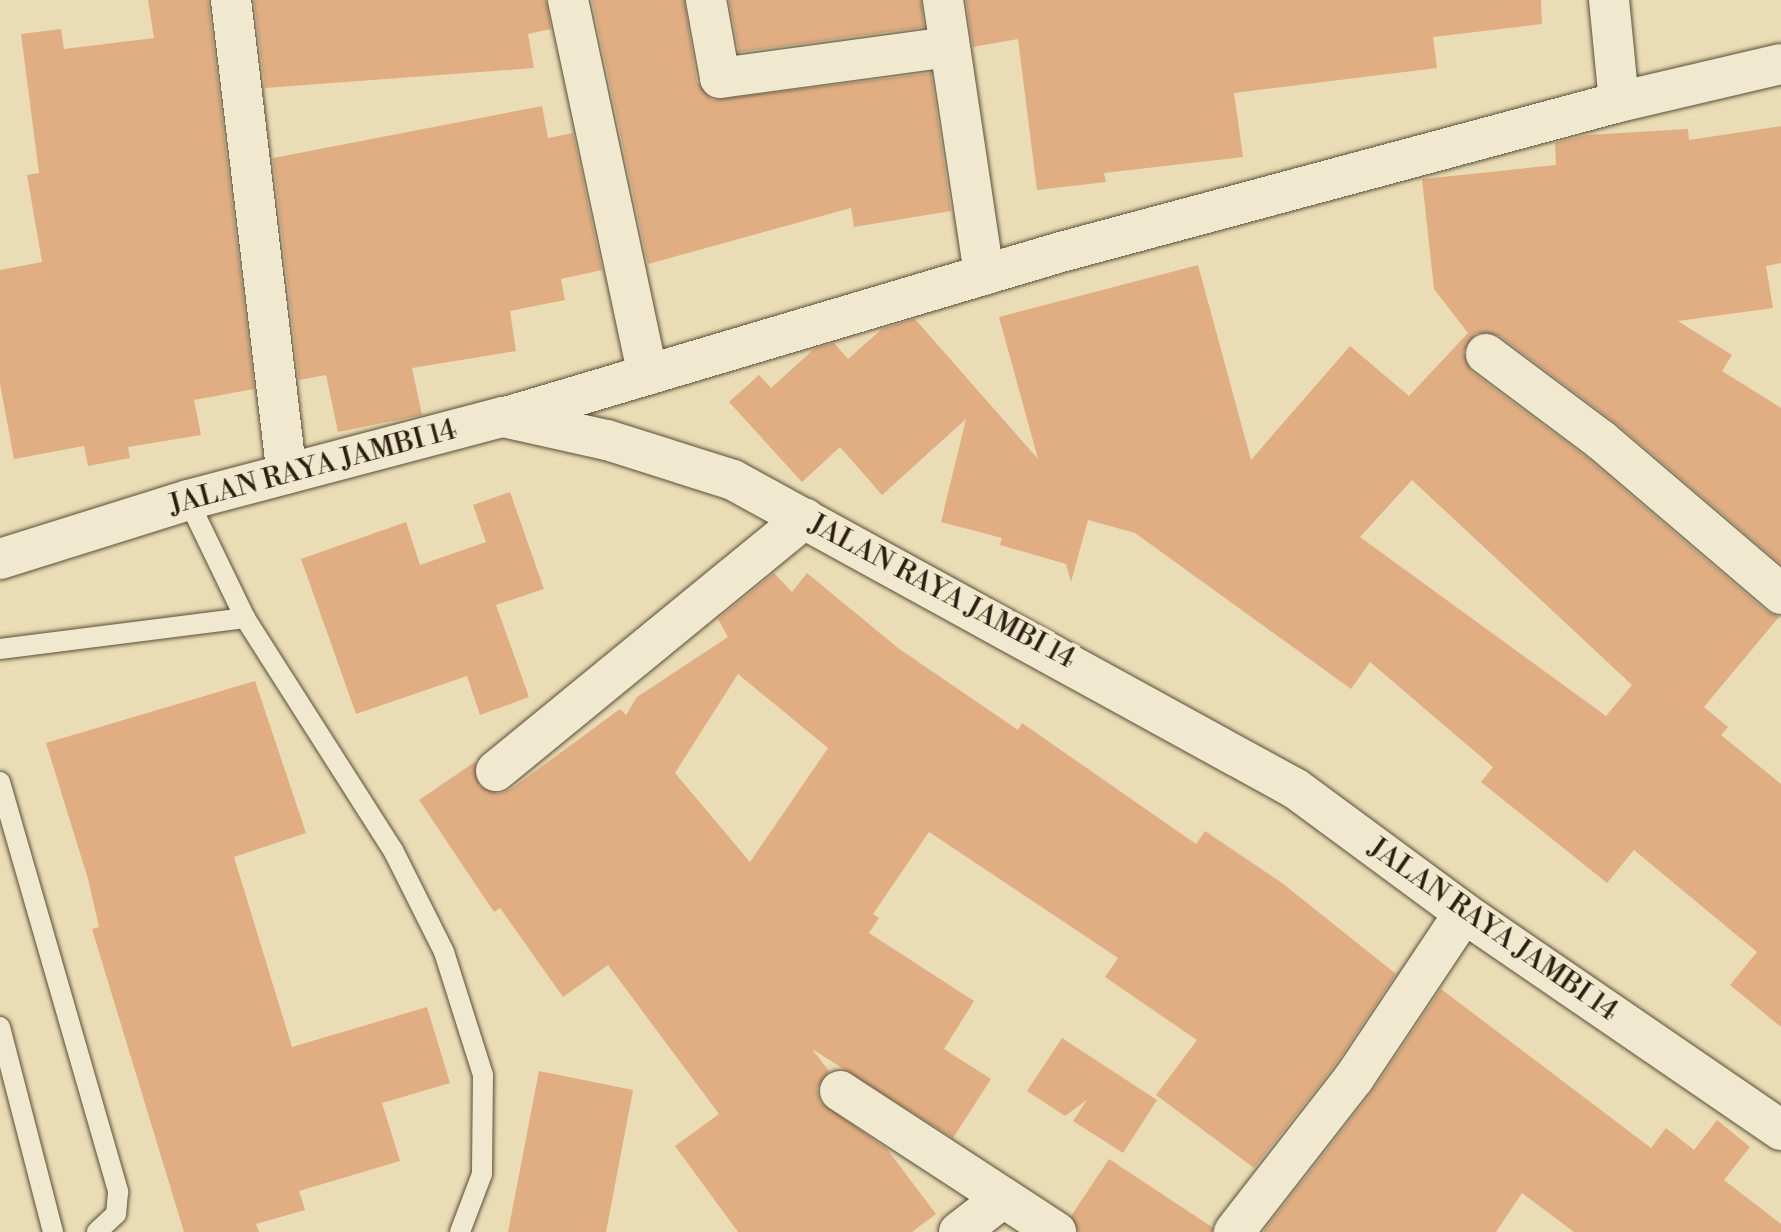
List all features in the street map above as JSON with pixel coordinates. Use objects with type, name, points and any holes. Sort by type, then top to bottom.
[{"type":"street","points":[[231,0],[287,474]]},
{"type":"street","points":[[568,0],[648,375]]},
{"type":"street","points":[[706,0],[720,78],[948,47]]},
{"type":"street","points":[[943,0],[984,275]]},
{"type":"street","points":[[1609,0],[1619,102]]},
{"type":"street","points":[[503,417],[984,275],[1619,102],[1781,64]]},
{"type":"street","points":[[1486,354],[1601,440],[1781,594]]},
{"type":"street","name":"JALAN RAYA JAMBI 14","points":[[0,559],[188,500],[503,417],[607,440],[733,480],[1296,789],[1464,913],[1781,1130]]},
{"type":"street","points":[[496,771],[805,518]]},
{"type":"street","points":[[1234,1232],[1354,1078],[1464,913]]},
{"type":"street","points":[[840,1091],[1056,1232]]},
{"type":"street","points":[[959,1232],[1003,1198]]},
{"type":"lane","points":[[188,500],[245,618],[393,850],[444,952],[483,1075],[482,1174],[460,1232]]},
{"type":"lane","points":[[0,649],[245,618]]},
{"type":"lane","points":[[0,782],[118,1192],[116,1214],[97,1232]]},
{"type":"lane","points":[[0,1027],[53,1232]]},
{"type":"building","points":[[148,0],[208,0],[254,389],[194,400],[201,435],[128,447],[130,458],[88,466],[84,446],[14,459],[0,384],[0,270],[42,262],[27,175],[39,173],[21,34],[61,29],[64,49],[154,38]]},
{"type":"building","points":[[254,0],[546,0],[551,29],[528,34],[534,68],[265,88]]},
{"type":"building","points":[[592,0],[684,0],[697,82],[712,100],[931,73],[951,211],[854,227],[851,208],[648,264]]},
{"type":"building","points":[[729,0],[921,0],[924,27],[739,52]]},
{"type":"building","points":[[966,0],[1541,0],[1542,24],[1433,37],[1437,68],[1234,93],[1243,157],[1104,173],[1106,182],[1037,190],[1018,39],[973,47]]},
{"type":"building","points":[[542,106],[548,138],[573,133],[602,270],[561,279],[565,300],[510,311],[516,351],[412,368],[422,415],[338,432],[326,375],[299,380],[273,158]]},
{"type":"building","points":[[1781,126],[1781,263],[1766,266],[1773,308],[1678,321],[1732,355],[1722,371],[1781,408],[1781,564],[1616,423],[1500,336],[1476,333],[1463,352],[1472,372],[1587,458],[1766,611],[1779,617],[1704,707],[1728,727],[1721,735],[1781,784],[1781,1027],[1730,985],[1757,952],[1634,850],[1607,883],[1481,782],[1493,767],[1370,662],[1351,689],[1135,533],[1088,520],[1071,582],[1066,564],[1000,545],[1002,538],[941,522],[966,419],[882,495],[840,447],[802,482],[729,402],[759,375],[771,388],[814,349],[834,343],[848,359],[882,329],[915,319],[1038,459],[999,317],[1198,265],[1251,460],[1350,346],[1409,396],[1468,333],[1434,289],[1422,179],[1556,165],[1555,143],[1587,135],[1688,129],[1689,140]],"holes":[[[1412,480],[1632,685],[1606,716],[1360,537]]]},
{"type":"building","points":[[510,492],[544,589],[496,605],[529,697],[480,715],[467,676],[356,714],[301,559],[406,522],[420,565],[486,542],[473,505]]},
{"type":"building","points":[[774,573],[792,592],[807,573],[898,648],[1018,730],[1022,723],[1196,844],[1205,831],[1282,883],[1396,974],[1335,1065],[1254,1168],[1156,1095],[1197,1040],[1105,977],[1118,958],[929,832],[873,914],[879,918],[869,933],[974,1001],[944,1049],[991,1079],[953,1138],[812,1049],[829,1071],[817,1089],[820,1102],[887,1149],[936,1214],[912,1232],[738,1232],[675,1146],[719,1114],[608,965],[563,997],[500,908],[494,912],[419,800],[475,762],[479,786],[499,794],[511,789],[620,709],[626,715],[637,697],[728,637],[718,619]],"holes":[[[738,674],[828,748],[750,862],[675,773]]]},
{"type":"building","points":[[255,681],[306,833],[234,857],[292,1047],[427,1007],[450,1083],[382,1103],[400,1161],[299,1191],[305,1210],[256,1224],[259,1232],[184,1232],[92,929],[99,927],[88,879],[46,743]]},
{"type":"building","points":[[1441,989],[1651,1148],[1666,1128],[1694,1150],[1717,1120],[1750,1147],[1724,1180],[1781,1224],[1781,1232],[1574,1232],[1522,1193],[1496,1232],[1263,1232],[1372,1092]]},
{"type":"building","points":[[1062,1038],[1157,1100],[1123,1153],[1073,1121],[1087,1100],[1065,1116],[1027,1091]]},
{"type":"building","points":[[539,1071],[633,1090],[606,1232],[508,1232]]},
{"type":"building","points":[[1109,1159],[1212,1227],[1212,1232],[1079,1232],[1071,1216]]}]
